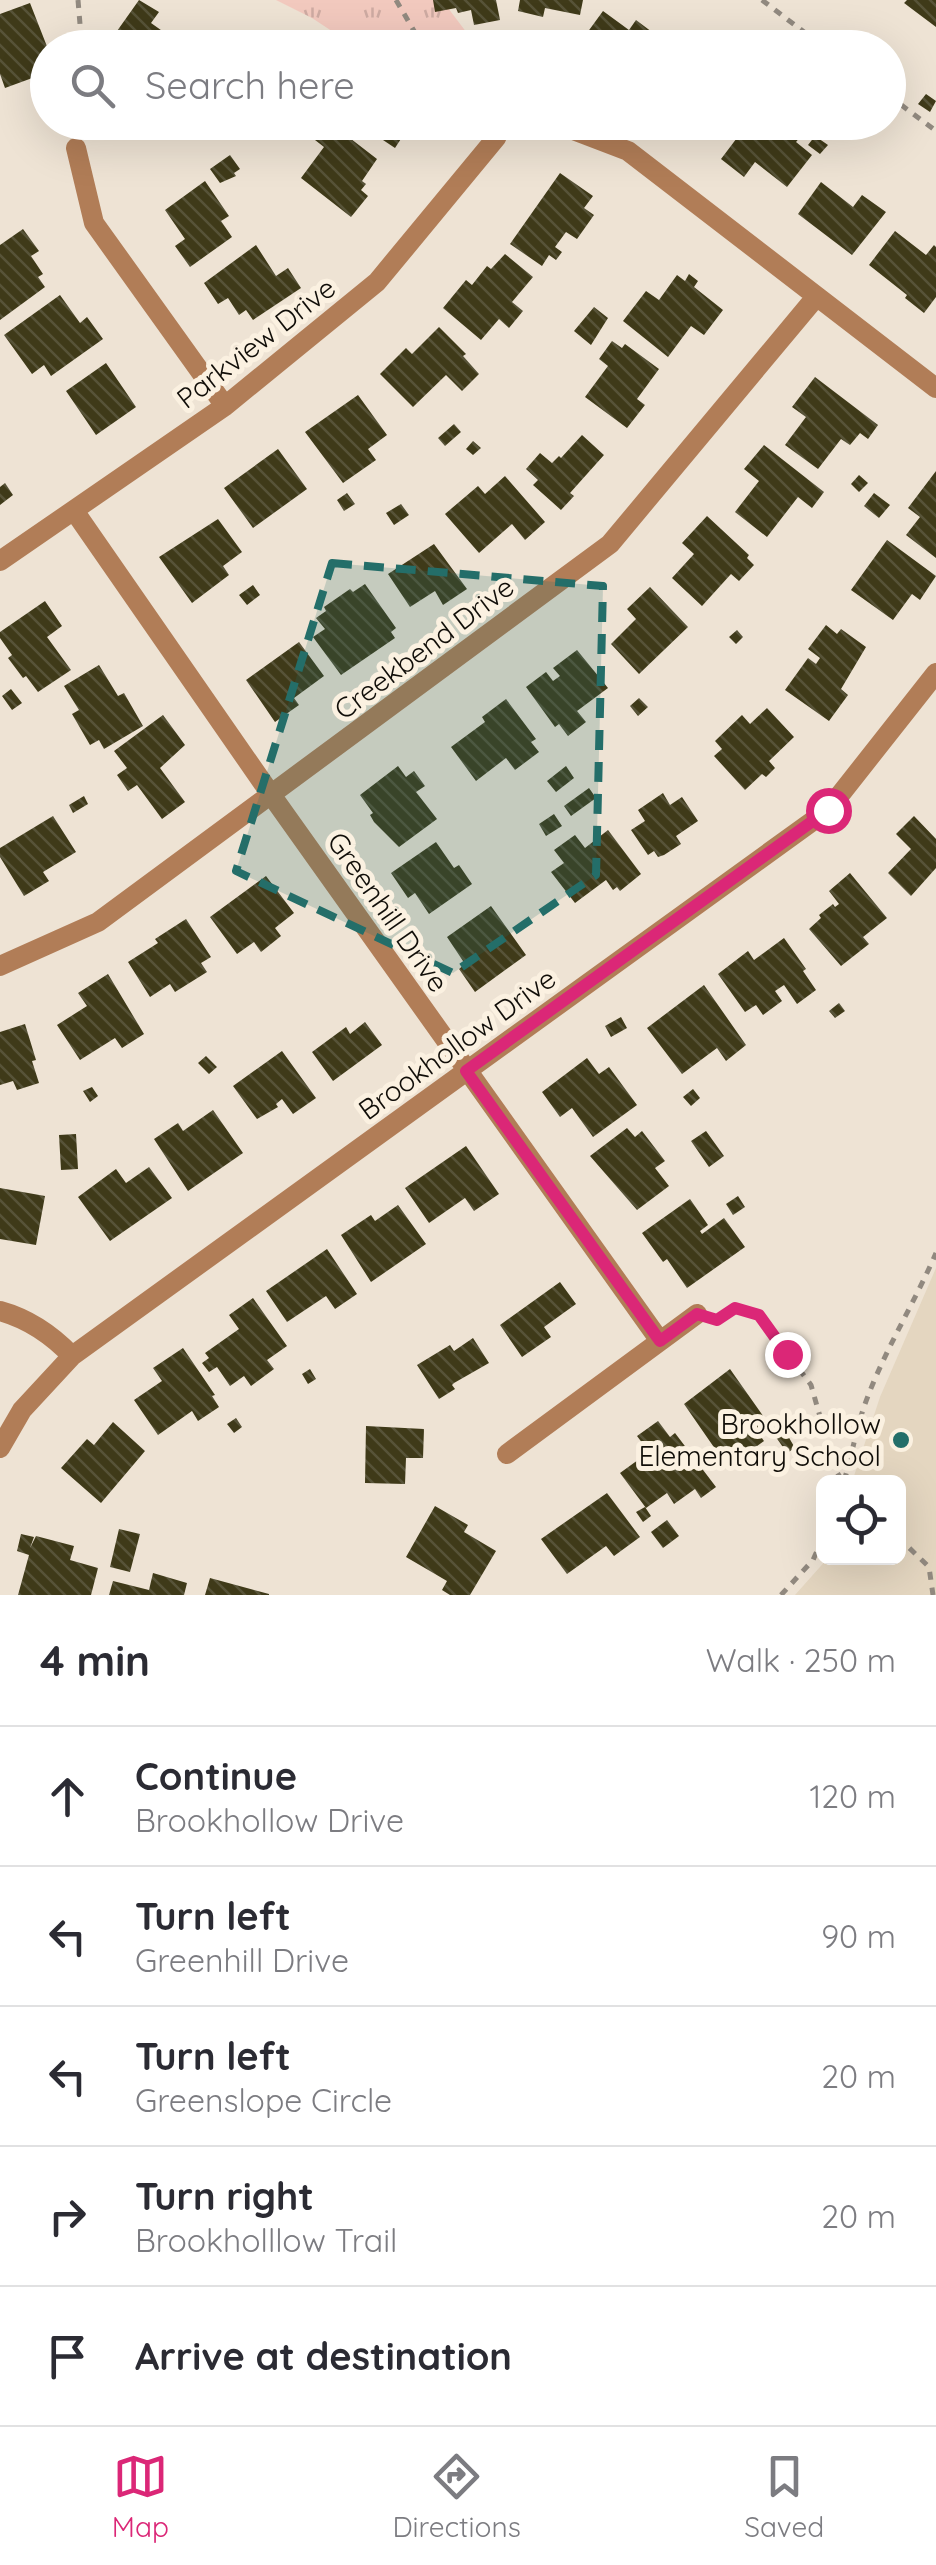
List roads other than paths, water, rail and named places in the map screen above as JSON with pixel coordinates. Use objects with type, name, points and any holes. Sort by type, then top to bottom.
[{"type":"street","name":"Parkview Drive","points":[[0,561],[225,406],[377,282],[494,140]]},
{"type":"street","points":[[599,140],[628,151],[936,388]]},
{"type":"street","points":[[76,148],[94,223],[225,406]]},
{"type":"street","name":"Creekbend Drive","points":[[0,966],[98,922],[610,544],[816,297]]},
{"type":"street","name":"Greenhill Drive","points":[[75,512],[660,1341]]},
{"type":"street","name":"Brookhollow Drive","points":[[0,1448],[22,1410],[72,1356],[828,810],[936,674]]},
{"type":"street","points":[[0,1312],[56,1339],[72,1356]]},
{"type":"street","points":[[507,1454],[697,1314]]},
{"type":"place","name":"Brookhollow Elementary School","points":[[901,1440]]}]
